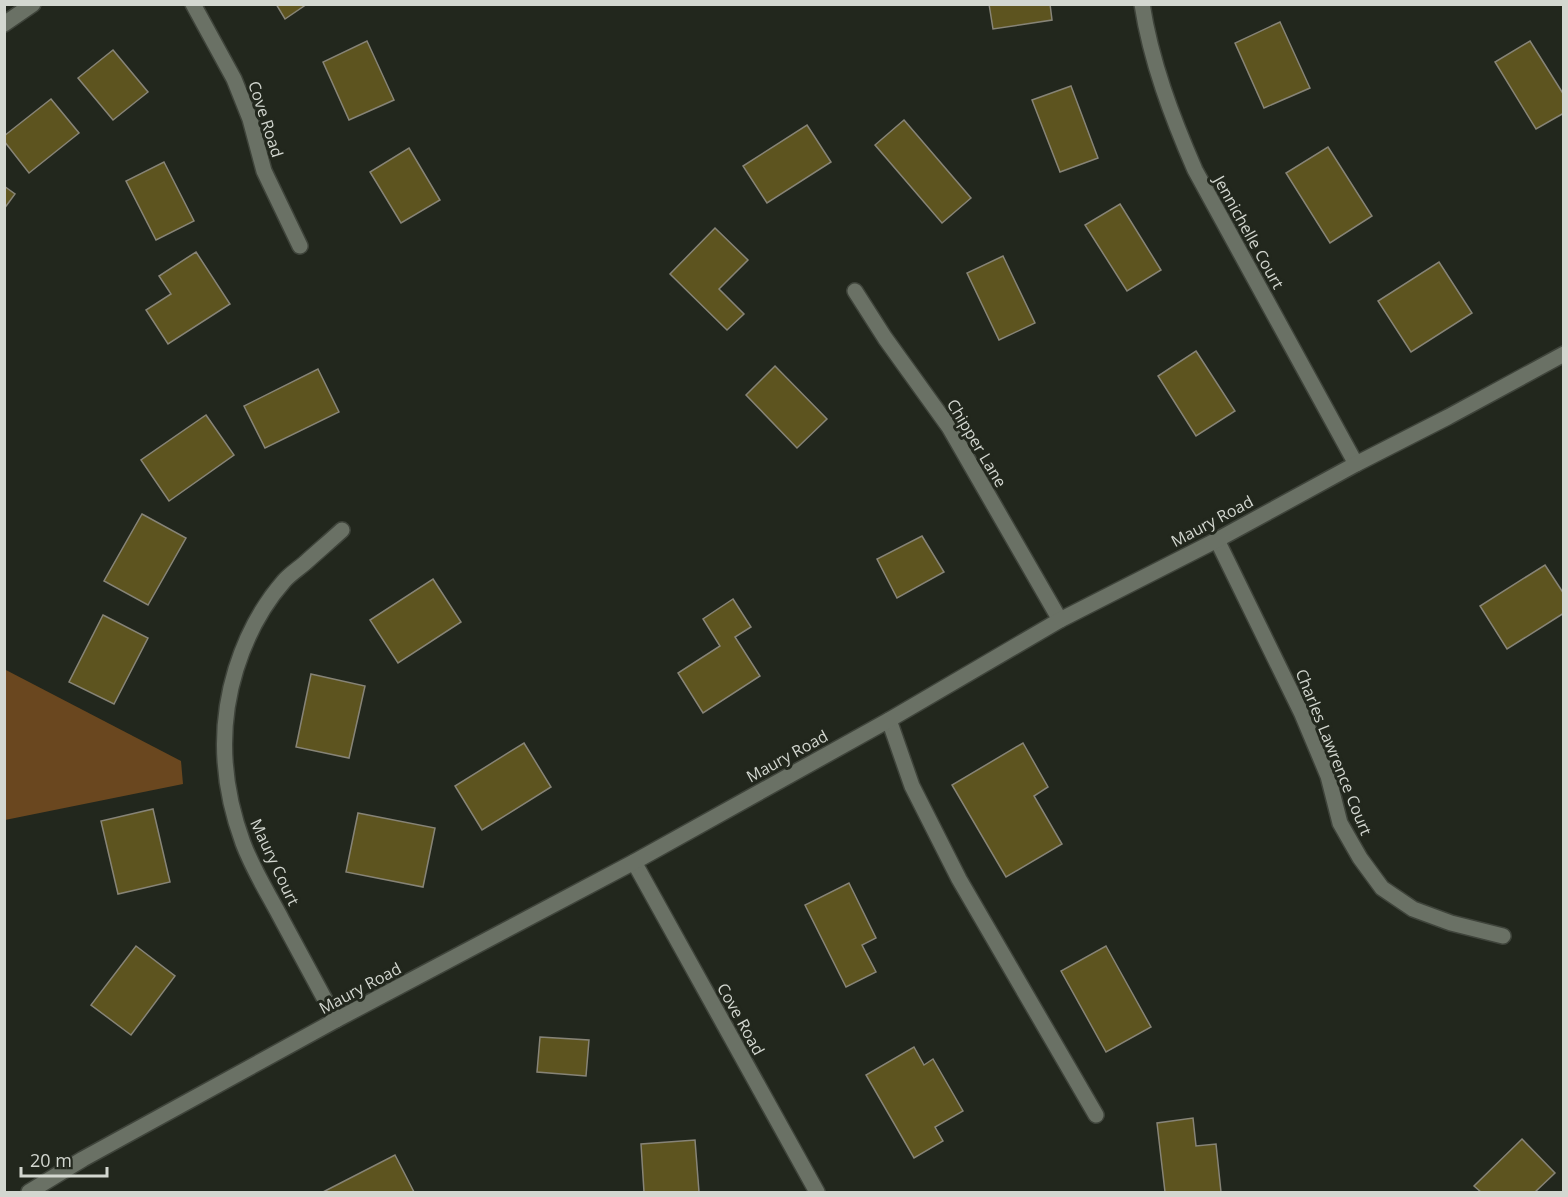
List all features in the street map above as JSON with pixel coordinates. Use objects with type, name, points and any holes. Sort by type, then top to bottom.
[{"type":"street","points":[[4,24],[33,4]]},
{"type":"street","name":"Cove Road","points":[[193,4],[234,79],[250,119],[264,171],[300,246]]},
{"type":"street","name":"Jennichelle Court","points":[[1142,4],[1157,71],[1195,170],[1356,464]]},
{"type":"street","name":"Chipper Lane","points":[[855,291],[885,338],[949,427],[1060,620]]},
{"type":"street","name":"Maury Road","points":[[30,1192],[83,1159],[336,1020],[634,862],[889,720],[1060,620],[1217,540],[1563,354]]},
{"type":"street","name":"Maury Court","points":[[336,1020],[243,844],[230,801],[224,747],[232,683],[241,654],[256,622],[285,580],[342,530]]},
{"type":"street","name":"Charles Lawrence Court","points":[[1217,540],[1302,714],[1328,776],[1340,823],[1360,858],[1382,888],[1413,909],[1451,923],[1503,936]]},
{"type":"street","points":[[889,720],[912,786],[959,879],[1096,1115]]},
{"type":"street","name":"Cove Road","points":[[634,862],[817,1192]]},
{"type":"shaded area","points":[[4,669],[181,761],[183,784],[5,820]]},
{"type":"building","points":[[276,4],[307,4],[285,19]]},
{"type":"building","points":[[989,4],[1050,4],[1052,20],[993,29]]},
{"type":"building","points":[[1280,22],[1310,88],[1264,108],[1235,43]]},
{"type":"building","points":[[367,41],[394,100],[349,120],[323,62]]},
{"type":"building","points":[[1530,41],[1564,95],[1564,113],[1536,129],[1495,62]]},
{"type":"building","points":[[113,50],[148,92],[113,120],[78,78]]},
{"type":"building","points":[[1071,86],[1098,158],[1060,172],[1032,100]]},
{"type":"building","points":[[51,99],[79,133],[29,173],[4,141],[4,136]]},
{"type":"building","points":[[904,120],[971,198],[942,223],[875,145]]},
{"type":"building","points":[[807,125],[831,162],[767,203],[743,166]]},
{"type":"building","points":[[1328,147],[1372,216],[1330,243],[1286,173]]},
{"type":"building","points":[[409,148],[440,200],[401,223],[370,172]]},
{"type":"building","points":[[164,162],[194,221],[156,240],[126,181]]},
{"type":"building","points":[[4,186],[15,194],[4,209]]},
{"type":"building","points":[[1120,204],[1161,270],[1127,291],[1085,225]]},
{"type":"building","points":[[715,228],[748,260],[719,289],[744,314],[727,330],[670,274]]},
{"type":"building","points":[[196,252],[230,304],[168,344],[146,310],[171,294],[159,276]]},
{"type":"building","points":[[1003,256],[1035,323],[999,340],[967,273]]},
{"type":"building","points":[[1439,262],[1472,313],[1411,352],[1378,301]]},
{"type":"building","points":[[1196,351],[1235,411],[1196,436],[1158,376]]},
{"type":"building","points":[[775,366],[827,419],[797,448],[746,395]]},
{"type":"building","points":[[318,369],[339,412],[265,448],[244,406]]},
{"type":"building","points":[[206,415],[234,455],[169,501],[141,460]]},
{"type":"building","points":[[142,514],[186,538],[148,605],[104,581]]},
{"type":"building","points":[[922,536],[944,572],[897,598],[877,559]]},
{"type":"building","points":[[1545,565],[1564,594],[1564,613],[1507,649],[1480,606]]},
{"type":"building","points":[[433,579],[461,622],[398,663],[370,620]]},
{"type":"building","points":[[733,599],[751,627],[735,637],[760,676],[703,713],[678,673],[720,646],[703,619]]},
{"type":"building","points":[[103,615],[148,638],[114,704],[69,682]]},
{"type":"building","points":[[311,674],[365,686],[349,758],[296,747]]},
{"type":"building","points":[[524,743],[551,787],[482,830],[455,786]]},
{"type":"building","points":[[1023,743],[1048,787],[1034,796],[1062,844],[1006,877],[952,785]]},
{"type":"building","points":[[153,809],[170,882],[118,894],[101,821]]},
{"type":"building","points":[[358,813],[435,828],[423,887],[346,872]]},
{"type":"building","points":[[849,883],[876,938],[862,945],[876,972],[846,987],[805,905]]},
{"type":"building","points":[[136,946],[175,976],[131,1035],[91,1005]]},
{"type":"building","points":[[1106,946],[1151,1027],[1106,1052],[1061,971]]},
{"type":"building","points":[[540,1037],[589,1040],[586,1076],[537,1072]]},
{"type":"building","points":[[914,1047],[924,1065],[933,1059],[963,1111],[935,1127],[943,1141],[914,1158],[866,1075]]},
{"type":"building","points":[[1193,1118],[1196,1146],[1216,1144],[1221,1192],[1165,1192],[1157,1123]]},
{"type":"building","points":[[1522,1139],[1555,1173],[1535,1192],[1481,1192],[1474,1186]]},
{"type":"building","points":[[695,1140],[699,1192],[644,1192],[641,1144]]},
{"type":"building","points":[[395,1155],[414,1192],[323,1192]]}]
